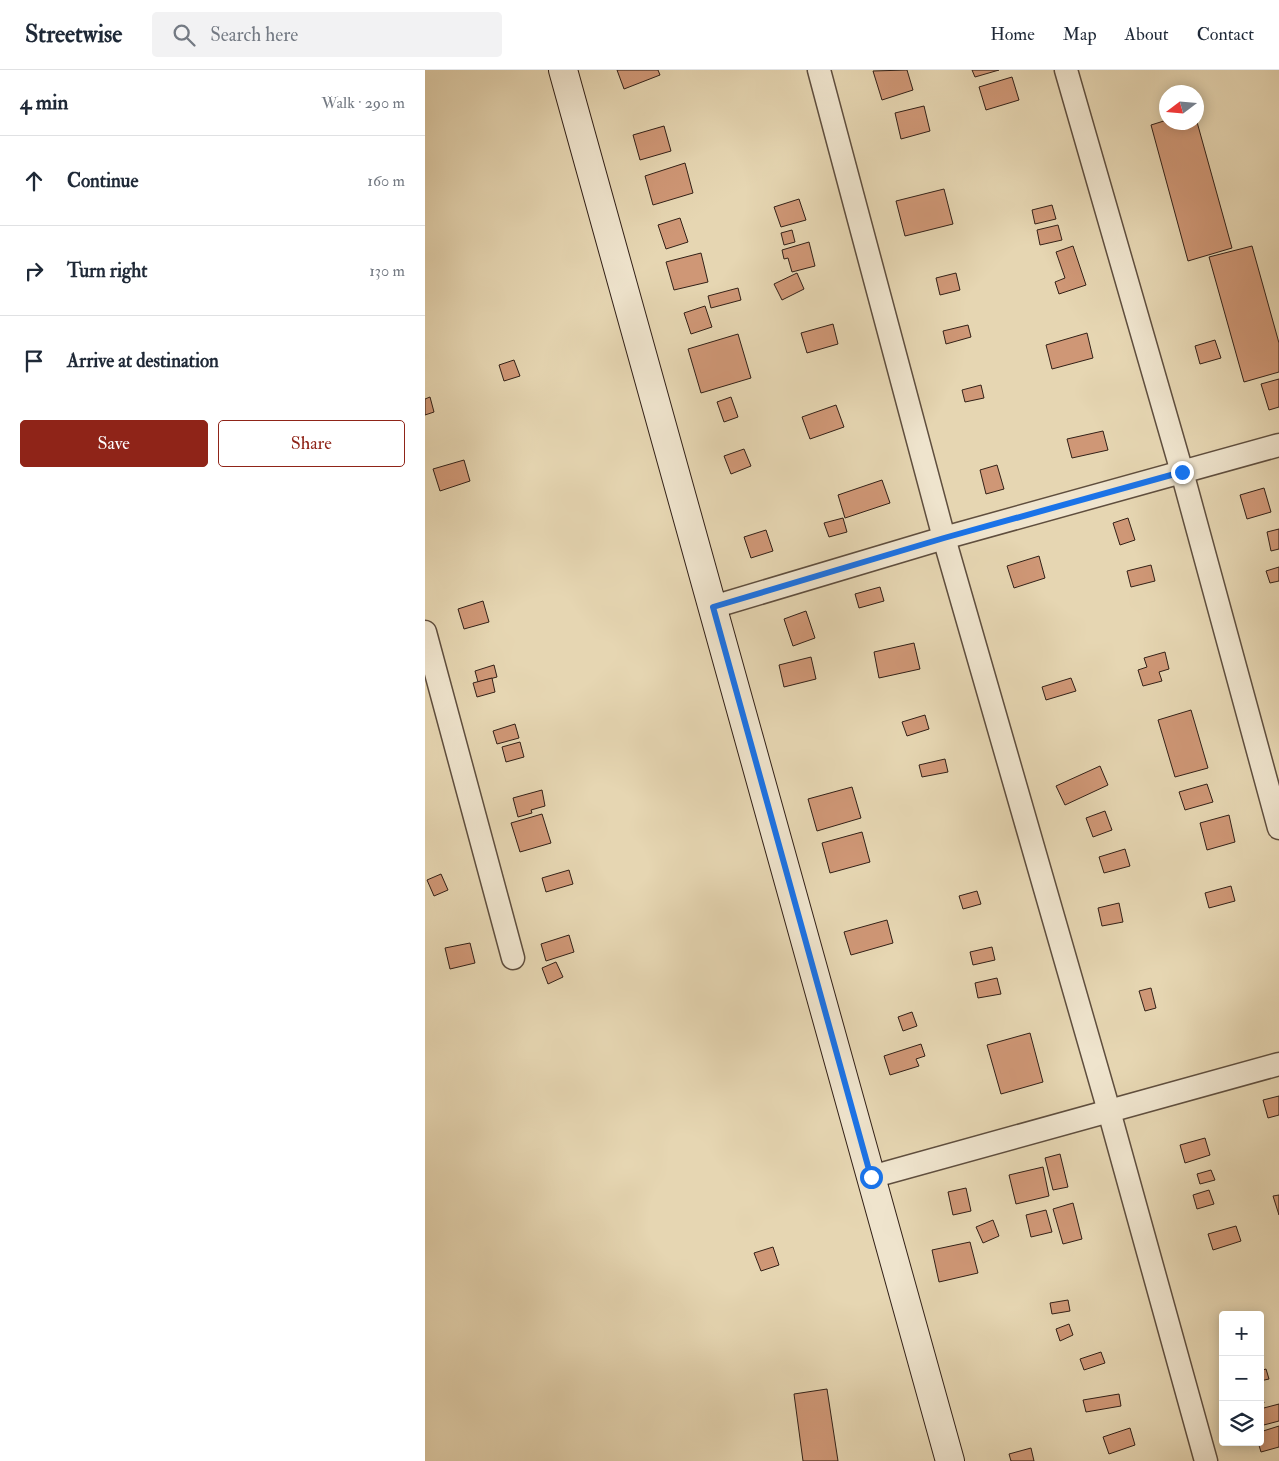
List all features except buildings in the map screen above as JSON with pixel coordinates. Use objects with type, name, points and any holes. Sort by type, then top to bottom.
[{"type":"main road","points":[[563,70],[950,1461]]},
{"type":"street","points":[[819,70],[944,538],[1109,1111],[1206,1461]]},
{"type":"street","points":[[1066,70],[1182,472],[1279,828]]},
{"type":"street","points":[[713,607],[944,538],[1279,446]]},
{"type":"street","points":[[425,632],[513,958]]},
{"type":"street","points":[[871,1177],[1279,1064]]},
{"type":"route","points":[[871,1177],[713,607],[944,538],[1182,472]]}]
